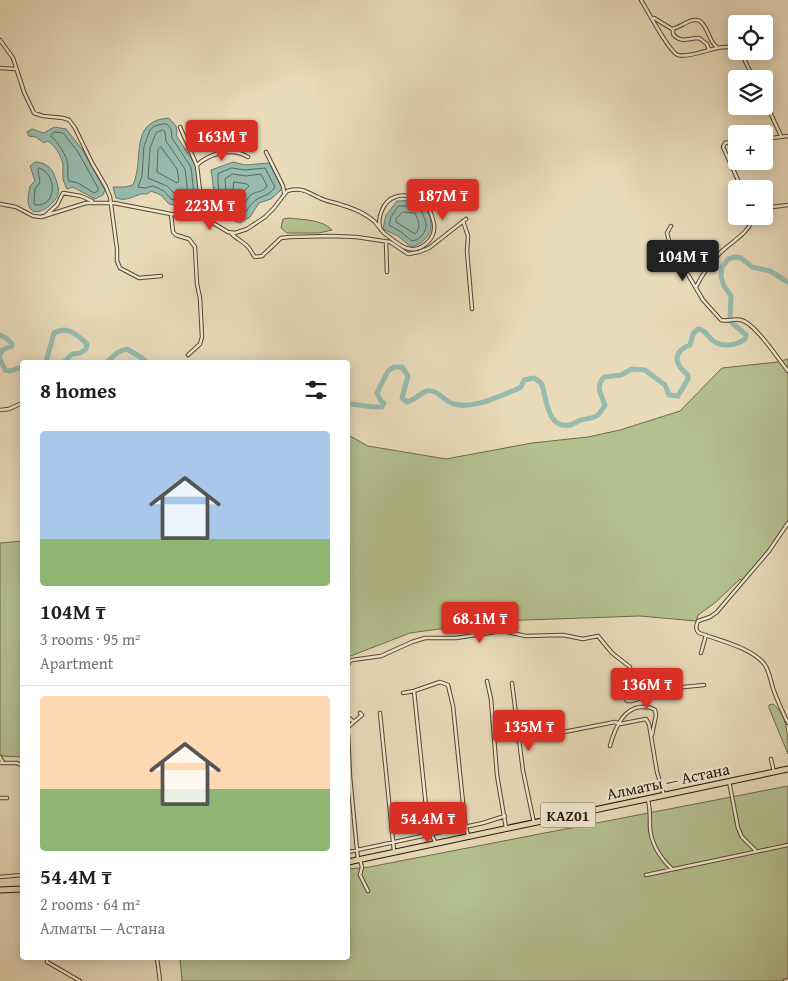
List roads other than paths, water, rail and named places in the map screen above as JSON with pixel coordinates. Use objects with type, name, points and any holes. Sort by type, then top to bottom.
[{"type":"highway","name":"Алматы — Астана","points":[[350,862],[788,768]]},
{"type":"highway","points":[[0,890],[20,889]]},
{"type":"street","points":[[641,0],[669,47],[676,54],[683,56],[717,47],[728,48]]},
{"type":"street","points":[[652,18],[673,29],[692,20],[698,20],[706,27],[713,44],[717,47]]},
{"type":"street","points":[[673,29],[673,34],[677,38],[685,40],[699,38],[707,44],[709,50]]},
{"type":"street","points":[[0,40],[13,58],[24,92],[34,113],[69,120],[106,186],[111,203],[117,261],[120,268],[139,278],[161,276]]},
{"type":"street","points":[[0,68],[16,69]]},
{"type":"street","points":[[771,115],[781,136]]},
{"type":"street","points":[[180,127],[197,165],[203,217]]},
{"type":"street","points":[[773,137],[788,136]]},
{"type":"street","points":[[728,142],[725,143],[723,147],[728,158]]},
{"type":"street","points":[[197,165],[213,156],[227,152],[234,151],[248,157]]},
{"type":"street","points":[[266,152],[284,193]]},
{"type":"street","points":[[231,233],[247,229],[260,220],[274,208],[284,193],[290,190],[309,191],[320,198],[350,208],[373,220],[381,230],[405,248],[415,249],[425,244],[431,238],[434,224],[426,202],[423,199],[395,197],[385,206],[380,215],[379,224],[381,230]]},
{"type":"street","points":[[44,216],[57,205],[63,193],[81,196],[93,202]]},
{"type":"street","points":[[0,204],[19,208],[32,216],[44,216],[93,202],[203,217],[231,233],[249,247],[256,258],[262,256],[281,238],[286,237],[338,236],[386,242],[393,244],[408,254],[419,252],[429,248],[464,220],[468,236],[467,251],[472,309]]},
{"type":"street","points":[[773,207],[788,205]]},
{"type":"street","points":[[171,214],[173,232],[176,235],[189,239],[195,247],[202,337],[200,344],[188,354]]},
{"type":"street","points":[[373,220],[380,215]]},
{"type":"street","points":[[696,287],[717,257],[746,231],[750,225]]},
{"type":"street","points":[[671,226],[667,233],[670,244],[703,300],[724,322],[740,320],[753,326],[788,371]]},
{"type":"street","points":[[386,242],[388,272]]},
{"type":"street","points":[[0,410],[9,409],[20,404]]},
{"type":"street","points":[[788,523],[769,551],[717,612],[710,617],[698,621],[696,629],[699,633],[740,648],[763,663],[788,724]]},
{"type":"street","points":[[350,661],[381,656],[425,638],[456,638],[502,632],[526,636],[563,635],[583,639],[598,636],[612,653],[630,667],[625,700],[631,701],[674,688],[704,685]]},
{"type":"street","points":[[702,653],[706,635]]},
{"type":"street","points":[[487,681],[491,699],[497,775],[506,828]]},
{"type":"street","points":[[403,693],[440,682],[449,688],[454,711],[466,827],[465,837]]},
{"type":"street","points":[[512,683],[518,741],[525,785],[534,823]]},
{"type":"street","points":[[414,691],[429,830],[436,844]]},
{"type":"street","points":[[645,697],[646,707]]},
{"type":"street","points":[[610,746],[629,710],[635,708],[653,708],[656,712],[652,736]]},
{"type":"street","points":[[350,725],[362,715],[360,713]]},
{"type":"street","points":[[380,713],[394,852]]},
{"type":"street","points":[[350,719],[354,722]]},
{"type":"street","points":[[518,741],[615,722],[620,724],[646,719],[649,722],[657,772],[664,795]]},
{"type":"street","points":[[0,757],[2,763],[20,765]]},
{"type":"street","points":[[771,759],[774,772]]},
{"type":"street","points":[[350,760],[357,851],[362,867],[360,875],[368,890]]},
{"type":"street","points":[[729,781],[736,824],[740,833],[756,852]]},
{"type":"street","points":[[0,798],[7,798]]},
{"type":"street","points":[[648,798],[650,831],[654,845],[663,859],[673,869]]},
{"type":"street","points":[[350,852],[480,824],[504,816]]},
{"type":"street","points":[[480,824],[482,834]]},
{"type":"street","points":[[460,828],[465,837]]},
{"type":"street","points":[[646,875],[788,845]]},
{"type":"street","points":[[0,877],[20,875]]},
{"type":"street","points":[[46,960],[80,981]]},
{"type":"street","points":[[157,960],[160,981]]},
{"type":"street","points":[[784,981],[788,980]]},
{"type":"water","points":[[169,118],[176,126],[176,135],[196,166],[201,206],[195,212],[188,213],[179,206],[169,204],[161,195],[151,191],[147,194],[139,194],[125,199],[116,198],[113,187],[133,185],[143,133],[148,126],[156,121]]},
{"type":"water","points":[[54,127],[66,129],[82,149],[105,190],[103,195],[95,199],[73,187],[67,189],[63,179],[63,165],[55,147],[50,142],[44,143],[36,137],[29,136],[27,132],[32,129],[44,133]]},
{"type":"water","points":[[35,162],[48,167],[54,174],[58,186],[58,195],[52,204],[43,210],[35,212],[31,210],[28,199],[30,186],[35,181],[30,166]]},
{"type":"water","points":[[233,162],[245,165],[269,163],[282,188],[271,199],[259,203],[250,217],[240,223],[224,215],[216,202],[211,170]]},
{"type":"water","points":[[421,200],[430,216],[431,227],[423,241],[411,247],[398,236],[383,229],[386,215],[397,201]]},
{"type":"waterway","points":[[730,319],[731,296],[724,286],[721,277],[722,267],[728,259],[741,258],[752,267],[770,271],[788,282]]},
{"type":"waterway","points":[[350,404],[382,407],[384,403],[377,393],[388,371],[394,367],[402,367],[408,376],[402,398],[407,402],[424,392],[431,391],[450,403],[462,405],[477,404],[515,390],[521,387],[524,380],[534,378],[542,385],[552,418],[562,425],[570,425],[580,420],[595,417],[600,413],[605,405],[599,387],[604,377],[621,375],[632,369],[645,370],[665,385],[669,395],[678,396],[688,379],[688,375],[678,363],[677,358],[680,351],[690,345],[693,334],[698,329],[704,331],[715,342],[723,345],[733,344],[745,339],[746,335],[731,322]]},
{"type":"waterway","points":[[47,360],[54,333],[64,330],[72,332],[87,344],[86,349],[80,353],[72,354],[66,360]]},
{"type":"waterway","points":[[0,335],[12,344],[12,346],[2,350],[0,355]]},
{"type":"waterway","points":[[109,360],[118,352],[127,349],[144,360]]},
{"type":"waterway","points":[[0,359],[5,370],[10,371],[20,368]]}]
